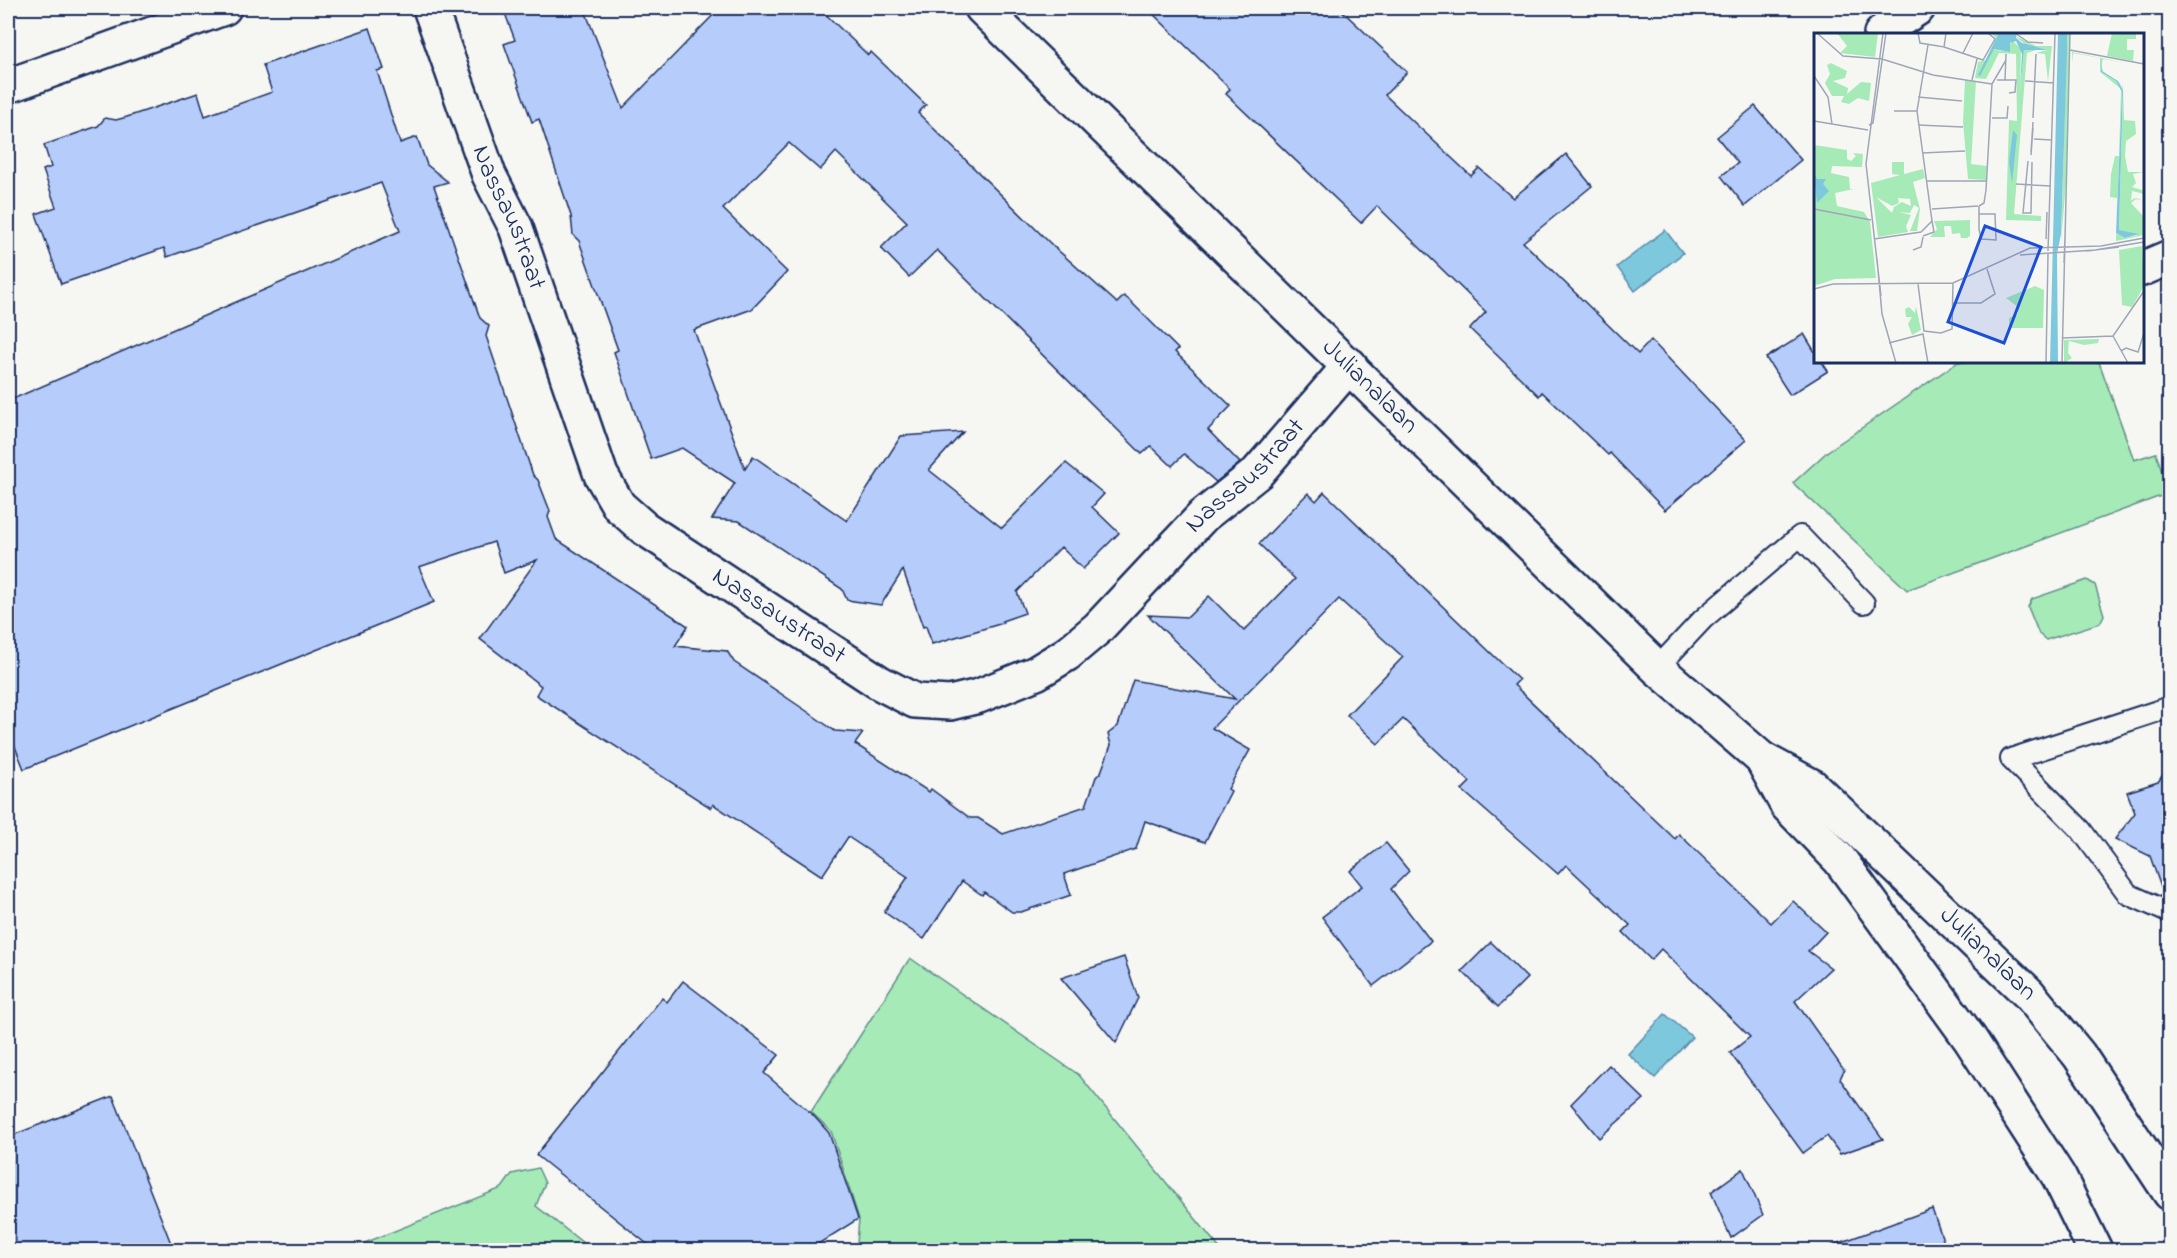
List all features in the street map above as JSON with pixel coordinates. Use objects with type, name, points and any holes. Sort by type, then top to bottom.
[{"type":"main road","points":[[8,86],[224,8]]},
{"type":"main road","name":"Nassaustraat","points":[[430,8],[489,176],[516,228],[601,475],[619,506],[644,528],[673,548],[880,683],[915,701],[950,703],[979,696],[1036,673],[1067,654],[1098,627],[1203,516],[1257,473],[1350,365]]},
{"type":"main road","name":"Julianalaan","points":[[982,8],[1350,365],[1657,668],[1762,759],[1812,786],[2029,994],[2079,1055],[2169,1193]]},
{"type":"main road","points":[[1882,33],[1918,8]]},
{"type":"main road","points":[[2144,268],[2169,257]]},
{"type":"main road","name":"Julianalaan","points":[[1762,759],[1787,805],[1840,860],[1970,1039],[2059,1177],[2096,1251]]},
{"type":"lane","points":[[1657,668],[1703,619],[1800,536],[1864,603]]},
{"type":"lane","points":[[2169,707],[2011,759],[2081,830],[2128,894],[2169,913]]},
{"type":"green space","points":[[1957,363],[2099,363],[2134,460],[2156,453],[2169,493],[1907,590],[1793,483],[1828,451]]},
{"type":"green space","points":[[2087,580],[2095,585],[2104,615],[2100,623],[2046,640],[2039,634],[2028,607],[2032,599]]},
{"type":"green space","points":[[910,958],[1079,1075],[1221,1250],[854,1250],[857,1243],[859,1219],[831,1131],[811,1112]]},
{"type":"green space","points":[[538,1168],[545,1183],[536,1206],[592,1250],[352,1250],[352,1248],[502,1188],[512,1174]]},
{"type":"water","points":[[1665,230],[1683,253],[1635,291],[1617,267]]},
{"type":"water","points":[[1665,1014],[1692,1037],[1655,1078],[1628,1054]]},
{"type":"building","points":[[503,8],[584,8],[623,108],[720,8],[819,8],[868,55],[871,52],[926,105],[918,113],[1052,245],[1117,303],[1124,296],[1129,300],[1178,349],[1175,352],[1231,406],[1208,430],[1240,463],[1216,482],[1184,454],[1172,466],[1151,446],[1142,454],[937,250],[909,277],[881,248],[907,222],[836,152],[820,170],[789,143],[723,209],[787,272],[752,309],[694,330],[745,469],[753,456],[847,521],[901,436],[963,432],[929,470],[1002,528],[1066,463],[1104,494],[1092,507],[1119,533],[1083,569],[1061,547],[1017,592],[1025,613],[1002,621],[1003,623],[932,644],[926,626],[923,627],[903,570],[881,605],[847,600],[842,589],[739,521],[712,519],[735,483],[682,448],[651,459],[614,352],[618,350],[579,241],[573,235],[571,216],[539,119],[532,122],[504,44],[515,40]]},
{"type":"building","points":[[1147,8],[1339,8],[1407,72],[1385,95],[1471,176],[1479,168],[1513,198],[1566,154],[1592,186],[1523,242],[1638,354],[1651,340],[1746,440],[1665,510],[1610,453],[1608,455],[1542,392],[1539,396],[1470,329],[1486,312],[1377,206],[1361,223],[1226,94],[1230,89]]},
{"type":"building","points":[[370,28],[384,69],[377,71],[400,143],[417,137],[427,165],[448,182],[434,186],[480,318],[489,326],[486,336],[533,475],[538,480],[550,511],[548,517],[556,539],[688,626],[675,646],[727,651],[734,662],[835,731],[863,733],[855,744],[929,792],[931,789],[970,818],[978,818],[1003,834],[1086,806],[1111,745],[1108,734],[1118,726],[1133,680],[1235,699],[1148,615],[1188,617],[1209,596],[1244,631],[1295,579],[1259,544],[1308,493],[1316,501],[1324,492],[1519,680],[1514,685],[1675,839],[1679,834],[1771,923],[1793,901],[1826,932],[1808,951],[1831,968],[1795,1001],[1844,1070],[1840,1079],[1883,1139],[1840,1154],[1827,1136],[1803,1153],[1730,1053],[1750,1037],[1661,949],[1651,960],[1623,932],[1630,925],[1566,865],[1558,874],[1462,790],[1470,782],[1403,719],[1378,744],[1347,715],[1403,657],[1339,599],[1212,728],[1250,750],[1228,789],[1231,791],[1205,842],[1145,821],[1136,849],[1064,874],[1071,895],[1021,912],[1012,912],[984,892],[982,895],[962,881],[924,939],[884,912],[908,877],[848,837],[822,876],[713,804],[711,808],[536,695],[541,686],[480,639],[537,560],[504,573],[494,542],[419,567],[434,602],[24,769],[8,729],[8,401],[400,231],[381,183],[167,257],[164,248],[61,284],[36,214],[56,207],[43,170],[51,167],[44,145],[98,126],[105,118],[116,120],[198,93],[205,116],[272,92],[263,65]]},
{"type":"building","points":[[1755,106],[1801,160],[1745,206],[1721,176],[1738,163],[1717,137]]},
{"type":"building","points":[[1804,334],[1814,350],[1814,363],[1823,363],[1828,371],[1790,395],[1766,358]]},
{"type":"building","points":[[2169,766],[2169,895],[2164,896],[2150,856],[2115,839],[2135,813],[2127,792],[2158,782]]},
{"type":"building","points":[[1386,843],[1409,871],[1391,889],[1431,941],[1373,986],[1322,917],[1362,886],[1350,871]]},
{"type":"building","points":[[1491,942],[1527,978],[1498,1007],[1462,971]]},
{"type":"building","points":[[1124,957],[1138,998],[1116,1043],[1061,978]]},
{"type":"building","points":[[683,981],[779,1055],[764,1073],[812,1114],[829,1133],[858,1219],[807,1251],[656,1251],[536,1155],[662,998],[667,1002]]},
{"type":"building","points":[[1609,1065],[1644,1099],[1599,1138],[1571,1104]]},
{"type":"building","points":[[113,1096],[174,1251],[8,1251],[8,1137]]},
{"type":"building","points":[[1743,1169],[1763,1215],[1731,1238],[1711,1192]]},
{"type":"building","points":[[1932,1209],[1947,1251],[1832,1251],[1831,1246]]}]
